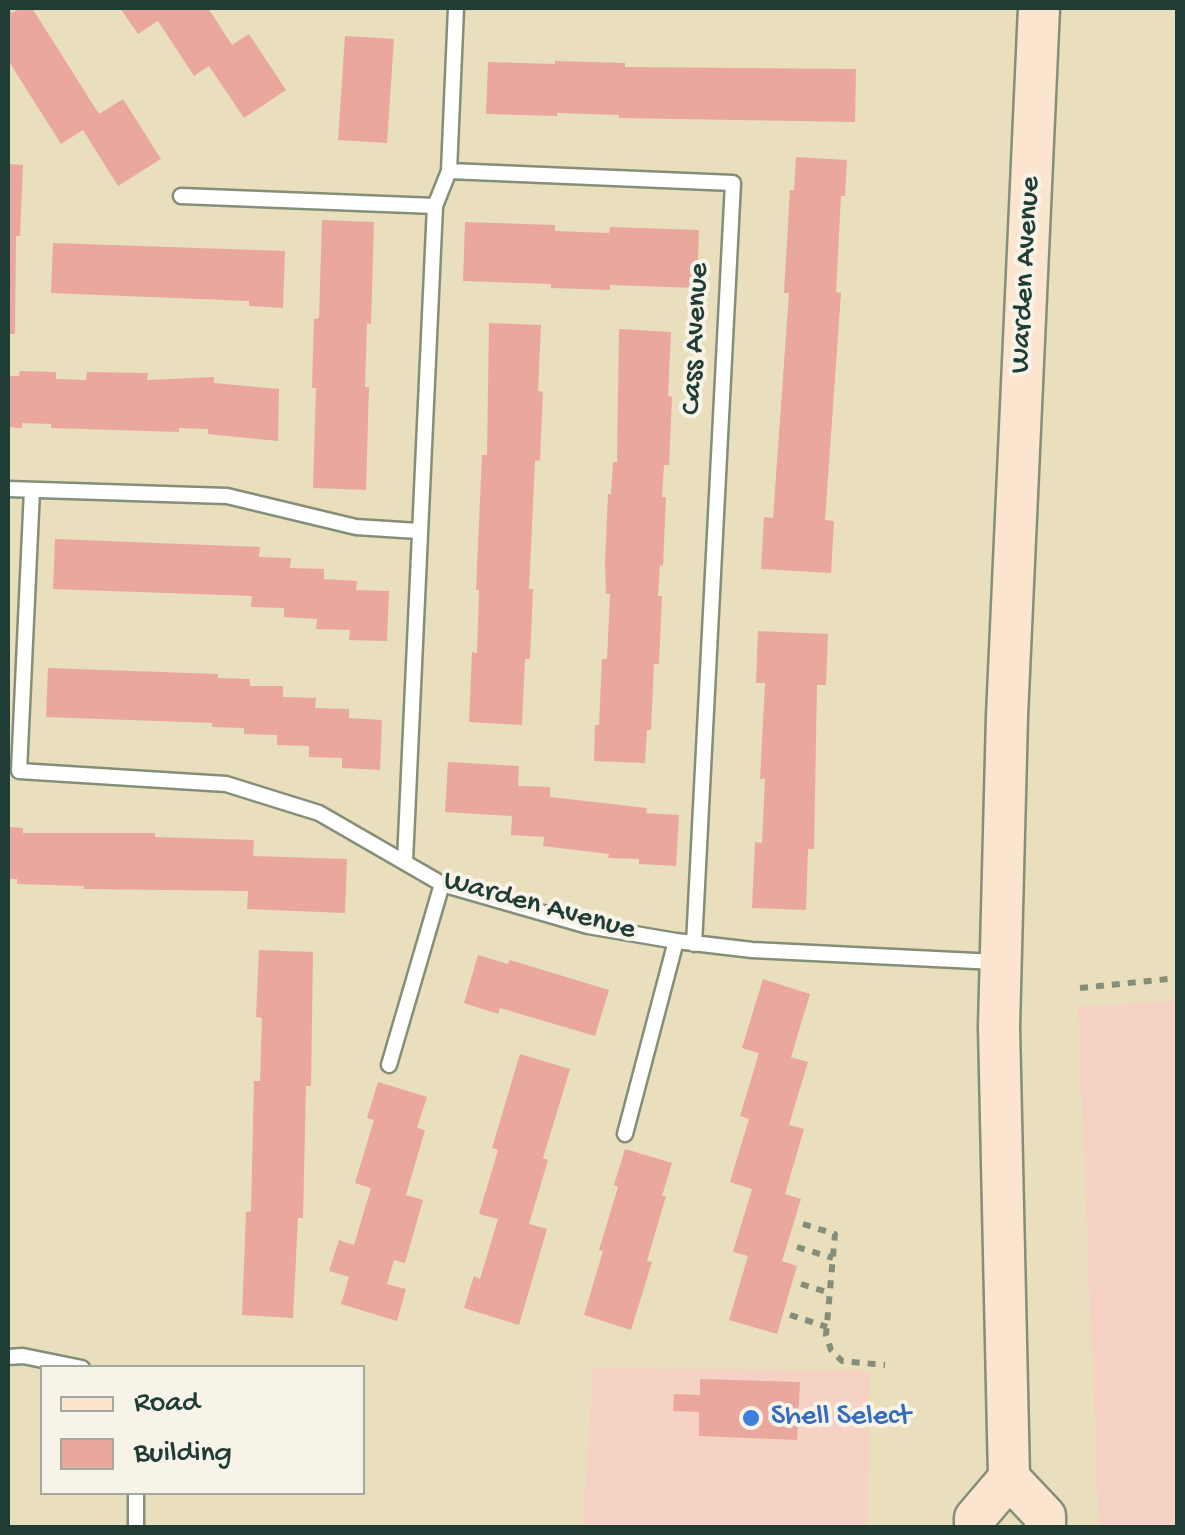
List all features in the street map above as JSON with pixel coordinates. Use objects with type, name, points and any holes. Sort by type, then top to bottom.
[{"type":"main road","name":"Warden Avenue","points":[[1009,1478],[999,1038],[1007,716],[1038,8]]},
{"type":"main road","points":[[975,1528],[975,1518],[1009,1478],[1045,1516],[1046,1528]]},
{"type":"lane","points":[[405,861],[434,206],[449,170],[456,8]]},
{"type":"lane","name":"Cass Avenue","points":[[449,170],[732,184],[694,944]]},
{"type":"lane","points":[[181,196],[434,206]]},
{"type":"lane","points":[[8,490],[227,496],[356,528],[418,531]]},
{"type":"lane","name":"Warden Avenue","points":[[32,490],[19,771],[226,784],[319,813],[442,884],[588,926],[694,944],[1001,962]]},
{"type":"lane","points":[[389,1064],[442,884]]},
{"type":"lane","points":[[625,1134],[676,942]]},
{"type":"lane","points":[[8,1357],[67,1365]]},
{"type":"lane","points":[[136,1495],[136,1528]]},
{"type":"path","points":[[1080,988],[1178,978]]},
{"type":"path","points":[[802,1224],[835,1234],[827,1327],[831,1350],[842,1361],[885,1365]]},
{"type":"path","points":[[797,1247],[833,1258]]},
{"type":"path","points":[[802,1284],[830,1293]]},
{"type":"path","points":[[790,1315],[827,1327]]},
{"type":"shaded area","points":[[1177,1001],[1177,1527],[1099,1527],[1078,1007]]},
{"type":"shaded area","points":[[593,1368],[870,1371],[867,1527],[583,1528]]},
{"type":"building","points":[[8,8],[12,13],[32,8],[99,114],[123,99],[161,159],[118,186],[83,130],[61,144],[8,60]]},
{"type":"building","points":[[120,8],[208,8],[232,45],[249,34],[286,90],[244,118],[209,66],[194,76],[158,21],[138,34]]},
{"type":"building","points":[[345,36],[394,39],[387,143],[338,140]]},
{"type":"building","points":[[488,62],[625,63],[625,67],[856,69],[855,122],[486,114]]},
{"type":"building","points":[[796,157],[847,160],[845,196],[841,196],[836,292],[841,293],[825,520],[834,521],[831,573],[761,569],[764,517],[773,518],[789,293],[784,293],[790,190],[794,190]]},
{"type":"building","points":[[8,164],[23,165],[20,236],[16,236],[15,334],[8,334]]},
{"type":"building","points":[[322,220],[374,222],[365,387],[369,387],[366,490],[313,488],[314,319],[319,318]]},
{"type":"building","points":[[465,222],[555,225],[555,231],[609,233],[610,227],[699,230],[697,288],[610,285],[610,290],[463,281]]},
{"type":"building","points":[[53,243],[285,251],[283,308],[249,306],[249,301],[51,293]]},
{"type":"building","points":[[489,323],[541,325],[540,460],[535,461],[530,659],[525,659],[522,725],[469,722],[472,652],[477,653],[482,455],[487,455]]},
{"type":"building","points":[[619,329],[671,332],[669,465],[664,465],[663,566],[660,565],[658,596],[662,596],[659,664],[654,664],[645,763],[594,761],[602,659],[607,659],[610,594],[606,594],[605,562],[608,494],[613,462],[617,462]]},
{"type":"building","points":[[20,371],[56,372],[56,379],[86,380],[87,372],[148,373],[147,380],[214,377],[214,383],[279,389],[278,441],[208,434],[208,429],[179,428],[179,432],[51,428],[51,424],[22,423],[22,428],[8,427],[8,376],[19,376]]},
{"type":"building","points":[[55,539],[260,547],[259,557],[291,558],[290,568],[324,569],[324,579],[357,581],[356,590],[389,591],[387,641],[349,640],[350,630],[316,629],[317,619],[284,617],[284,608],[251,607],[252,596],[53,589]]},
{"type":"building","points":[[758,631],[828,634],[826,685],[817,685],[814,849],[808,849],[806,910],[752,908],[755,842],[762,843],[765,778],[760,779],[765,683],[756,683]]},
{"type":"building","points":[[48,668],[218,674],[218,678],[250,679],[250,686],[283,686],[283,697],[316,698],[315,708],[349,709],[349,718],[382,720],[380,770],[342,768],[342,758],[309,757],[309,746],[277,745],[277,735],[244,734],[244,728],[212,727],[212,723],[46,717]]},
{"type":"building","points":[[448,762],[519,766],[518,786],[550,787],[550,797],[679,815],[676,866],[639,864],[639,859],[608,858],[609,854],[543,846],[544,837],[511,835],[512,816],[445,812]]},
{"type":"building","points":[[8,827],[23,828],[23,833],[155,833],[155,837],[254,840],[253,856],[347,859],[345,913],[247,909],[248,891],[17,884],[17,879],[8,879]]},
{"type":"building","points":[[259,950],[313,952],[311,1086],[306,1086],[303,1218],[298,1218],[293,1318],[242,1315],[246,1212],[251,1211],[254,1081],[260,1081],[262,1018],[256,1017]]},
{"type":"building","points":[[478,955],[508,964],[510,960],[609,990],[595,1036],[500,1008],[498,1014],[464,1003]]},
{"type":"building","points":[[763,979],[810,994],[791,1057],[808,1062],[789,1125],[804,1129],[785,1194],[801,1199],[782,1261],[797,1266],[777,1334],[729,1320],[748,1256],[733,1252],[752,1189],[730,1182],[749,1119],[740,1116],[759,1053],[742,1048]]},
{"type":"building","points":[[520,1054],[570,1069],[543,1158],[548,1160],[529,1224],[547,1229],[519,1325],[464,1308],[474,1276],[480,1279],[498,1219],[479,1214],[498,1150],[492,1148]]},
{"type":"building","points":[[378,1082],[427,1097],[417,1128],[425,1130],[406,1195],[423,1200],[405,1263],[394,1260],[387,1284],[406,1289],[397,1321],[341,1304],[349,1277],[329,1271],[339,1240],[354,1245],[371,1188],[355,1183],[374,1120],[367,1118]]},
{"type":"building","points":[[625,1149],[672,1163],[647,1261],[652,1262],[631,1330],[584,1315],[603,1251],[599,1250]]},
{"type":"building","points":[[700,1379],[800,1382],[797,1440],[699,1436],[699,1412],[673,1411],[674,1394],[700,1395]]},
{"type":"place","name":"Shell Select","points":[[751,1418]]}]
